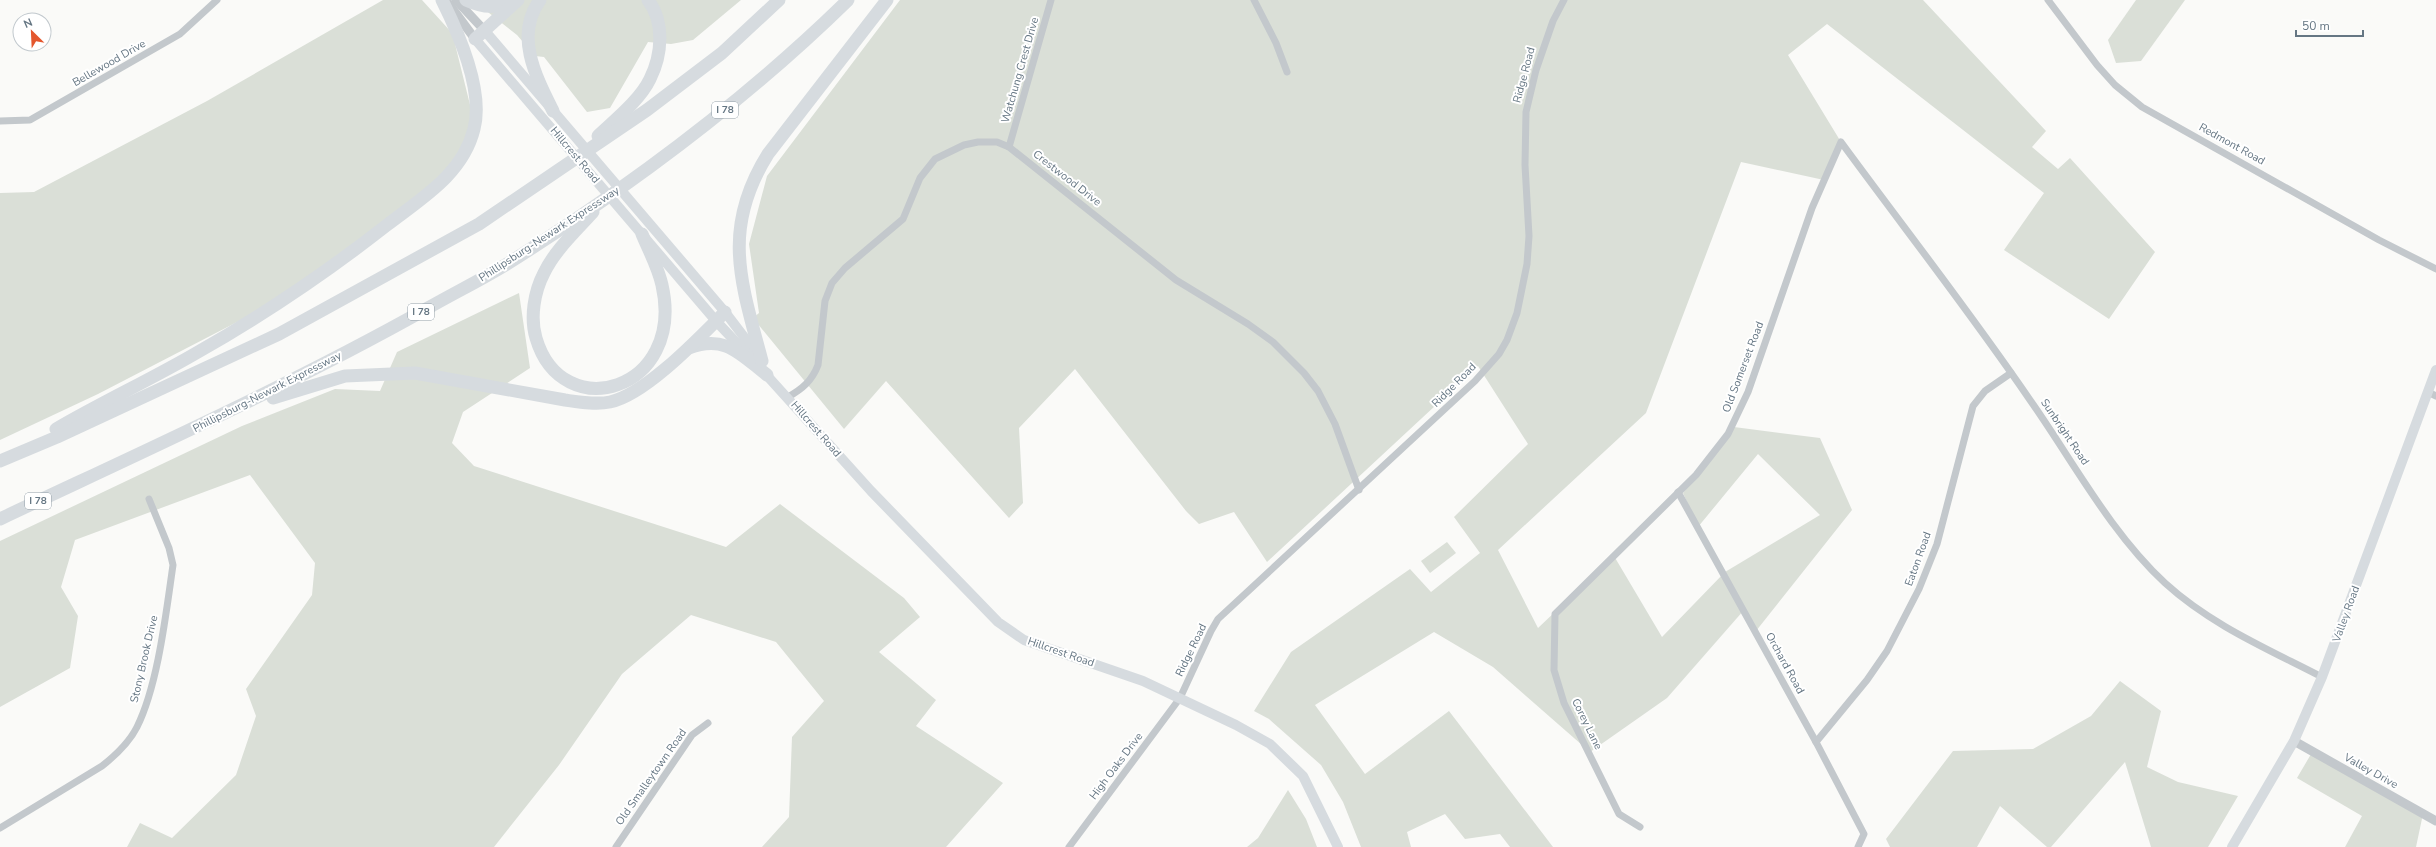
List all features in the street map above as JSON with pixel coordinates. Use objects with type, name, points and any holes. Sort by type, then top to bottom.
[{"type":"highway","points":[[2,460],[197,353],[292,295],[345,258],[441,184],[463,159],[471,140],[476,117],[476,97],[469,68],[442,0]]},
{"type":"highway","points":[[466,0],[487,8],[502,6],[514,0]]},
{"type":"highway","points":[[480,35],[518,0]]},
{"type":"highway","points":[[540,0],[531,14],[528,35],[530,58],[553,111]]},
{"type":"highway","points":[[564,168],[625,111],[650,80],[658,55],[660,33],[658,19],[648,0]]},
{"type":"highway","points":[[2,460],[57,437],[279,334],[479,224],[564,168],[647,110],[722,52],[780,0]]},
{"type":"highway","name":"Phillipsburg-Newark Expressway","points":[[0,519],[232,411],[386,332],[506,264],[669,154],[745,95],[848,0]]},
{"type":"highway","points":[[762,361],[744,292],[740,266],[739,227],[743,206],[750,186],[768,154],[887,0]]},
{"type":"highway","points":[[604,199],[551,261],[543,275],[533,310],[535,332],[543,354],[561,376],[573,383],[599,388],[619,385],[630,380],[651,362],[661,342],[666,311],[662,285],[657,267],[642,234]]},
{"type":"highway","points":[[232,411],[322,382],[374,373],[415,373],[584,403],[610,402],[628,395],[645,384],[686,350],[720,317]]},
{"type":"highway","points":[[686,350],[702,343],[713,342],[728,346],[767,375]]},
{"type":"main road","name":"Hillcrest Road","points":[[480,35],[575,136],[636,209],[767,375],[871,491],[998,622],[1024,640],[1095,663],[1180,698],[1270,744],[1296,768],[1310,788],[1338,847]]},
{"type":"main road","name":"Hillcrest Road","points":[[480,35],[565,144],[642,234],[762,361],[788,397]]},
{"type":"main road","name":"Valley Road","points":[[2232,847],[2294,742],[2322,677],[2432,394],[2436,370]]},
{"type":"street","name":"Bellewood Drive","points":[[0,121],[30,120],[70,98],[180,34],[217,0]]},
{"type":"street","name":"Hillcrest Road","points":[[446,0],[480,35]]},
{"type":"street","name":"Hillcrest Road","points":[[456,0],[480,35]]},
{"type":"street","name":"Watchung Crest Drive","points":[[1009,146],[1051,0]]},
{"type":"street","points":[[1254,0],[1276,43],[1286,72]]},
{"type":"street","name":"Ridge Road","points":[[1180,698],[1210,631],[1218,620],[1475,381],[1499,354],[1507,340],[1517,313],[1527,264],[1529,236],[1525,165],[1526,112],[1536,70],[1553,21],[1564,0]]},
{"type":"street","name":"Redmont Road","points":[[2048,0],[2097,65],[2115,85],[2142,108],[2379,240],[2436,269]]},
{"type":"street","name":"Crestwood Drive","points":[[788,397],[800,390],[815,373],[818,365],[825,301],[832,284],[845,268],[903,219],[920,178],[935,159],[964,145],[978,142],[997,142],[1009,146],[1164,267],[1176,280],[1248,324],[1273,342],[1304,373],[1322,397],[1335,424],[1359,490]]},
{"type":"street","name":"Sunbright Road","points":[[1841,142],[2011,373],[2118,530],[2166,583],[2224,627],[2322,677]]},
{"type":"street","name":"Old Somerset Road","points":[[1555,614],[1678,492],[1714,454],[1738,415],[1748,392],[1812,208],[1841,142]]},
{"type":"street","name":"Eaton Road","points":[[1816,742],[1867,680],[1902,625],[1937,544],[1973,406],[1985,391],[2011,373]]},
{"type":"street","name":"Orchard Road","points":[[1678,492],[1816,742],[1864,834],[1858,847]]},
{"type":"street","name":"Stony Brook Drive","points":[[0,828],[102,766],[117,754],[137,727],[148,698],[172,565],[169,548],[149,499]]},
{"type":"street","name":"Corey Lane","points":[[1555,614],[1554,670],[1564,704],[1619,814],[1640,828]]},
{"type":"street","name":"High Oaks Drive","points":[[1069,847],[1180,698]]},
{"type":"street","name":"Old Smalleytown Road","points":[[616,847],[692,735],[708,723]]},
{"type":"street","name":"Valley Drive","points":[[2294,742],[2436,821]]},
{"type":"shaded area","points":[[383,0],[422,0],[462,44],[455,44],[474,121],[450,173],[276,302],[98,394],[0,440],[0,193],[34,192],[207,101]]},
{"type":"shaded area","points":[[478,0],[741,0],[693,40],[671,44],[648,42],[610,108],[587,112],[544,57],[535,56],[517,35],[484,9]]},
{"type":"shaded area","points":[[900,0],[1923,0],[2046,131],[2032,147],[2058,169],[2070,158],[2155,252],[2109,319],[2004,250],[2044,193],[1827,24],[1788,55],[1841,142],[1824,180],[1741,162],[1646,413],[1498,550],[1538,628],[1614,556],[1662,637],[1725,572],[1820,515],[1758,454],[1698,527],[1683,493],[1734,427],[1820,438],[1852,510],[1756,631],[1744,610],[1667,698],[1590,752],[1493,667],[1434,632],[1315,705],[1365,774],[1449,711],[1553,847],[1510,847],[1500,834],[1465,839],[1445,814],[1407,832],[1411,847],[1361,847],[1343,802],[1321,765],[1269,719],[1254,711],[1291,652],[1410,569],[1431,592],[1480,553],[1454,517],[1528,444],[1478,366],[1267,562],[1234,512],[1199,524],[1186,511],[1075,369],[1019,428],[1023,503],[1009,518],[886,381],[844,429],[753,318],[759,313],[749,244],[767,176]]},
{"type":"shaded area","points":[[2136,0],[2185,0],[2141,61],[2116,63],[2108,40]]},
{"type":"shaded area","points":[[519,293],[530,368],[463,412],[452,443],[474,466],[726,547],[780,504],[904,598],[920,617],[879,652],[936,700],[916,726],[1003,783],[946,847],[762,847],[789,817],[792,737],[824,701],[776,642],[691,615],[622,674],[559,765],[494,847],[127,847],[140,823],[172,838],[236,775],[256,716],[246,689],[312,595],[315,563],[250,475],[75,540],[61,587],[78,616],[70,668],[0,707],[0,541],[242,426],[335,389],[380,391],[397,352]]},
{"type":"shaded area","points":[[1447,542],[1456,553],[1430,573],[1421,561]]},
{"type":"shaded area","points":[[2120,681],[2161,711],[2147,767],[2178,782],[2238,796],[2208,847],[2151,847],[2125,762],[2051,847],[2047,847],[2000,806],[1977,847],[1890,847],[1886,839],[1953,751],[2033,749],[2091,716]]},
{"type":"shaded area","points":[[2314,749],[2423,814],[2416,847],[2345,847],[2362,816],[2297,778]]},
{"type":"shaded area","points":[[1288,790],[1306,819],[1317,847],[1247,847],[1258,838]]}]
